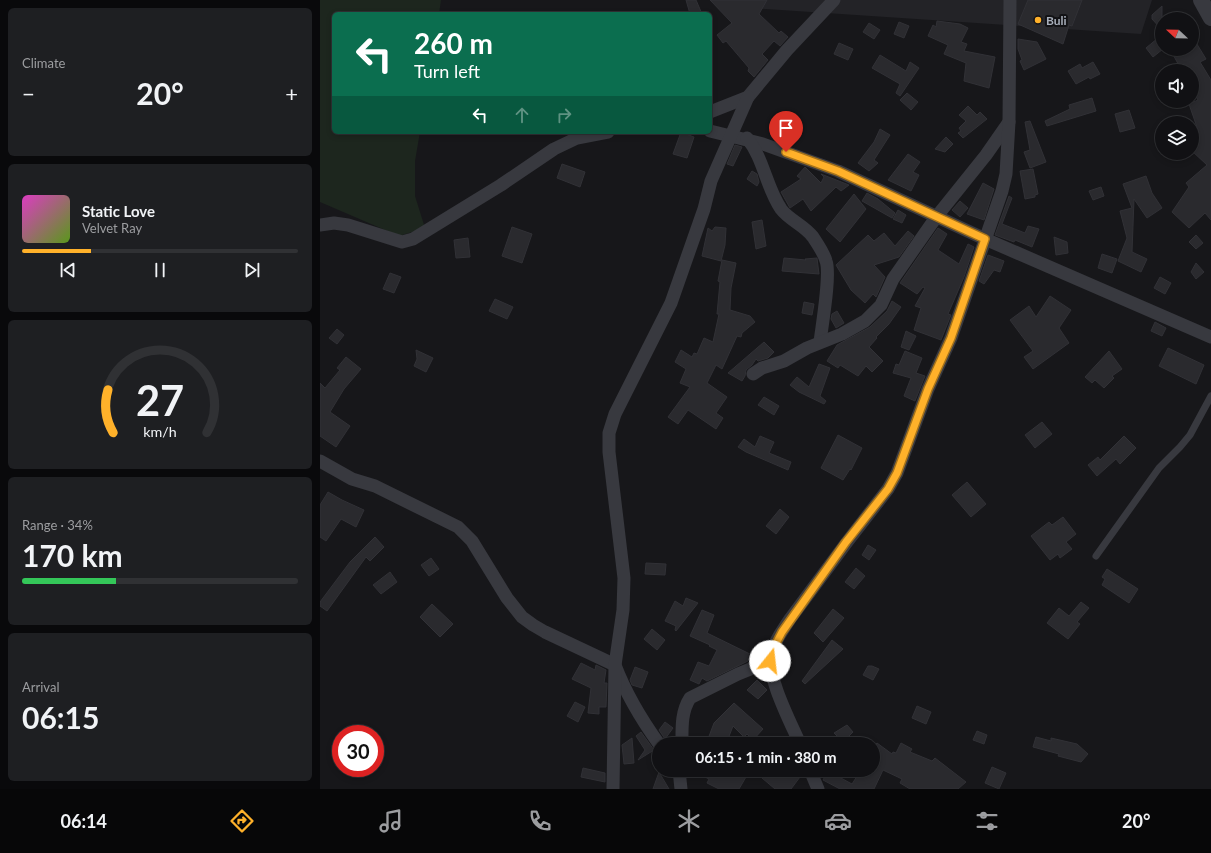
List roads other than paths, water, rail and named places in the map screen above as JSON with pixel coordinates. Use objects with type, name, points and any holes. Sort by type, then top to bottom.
[{"type":"street","points":[[613,789],[615,665],[623,610],[624,578],[609,452],[609,433],[615,414],[624,394],[640,367],[671,302],[704,209],[711,181],[748,97],[786,50],[834,0]]},
{"type":"street","points":[[797,737],[775,685],[770,661],[771,653],[782,632],[846,542],[888,489],[897,473],[928,389],[951,338],[1006,174],[1009,122],[1010,0]]},
{"type":"street","points":[[1202,0],[1211,18]]},
{"type":"street","points":[[712,111],[748,97]]},
{"type":"street","points":[[741,112],[740,125],[760,160],[781,210],[803,226],[813,237],[827,261],[828,277],[820,342]]},
{"type":"street","points":[[753,374],[762,368],[784,361],[820,342],[842,334],[865,321],[881,305],[893,279],[937,216],[986,155],[1009,122]]},
{"type":"street","points":[[712,132],[749,141],[838,171],[985,239],[1211,337]]},
{"type":"street","points":[[320,225],[334,223],[348,225],[402,242],[413,239],[501,185],[554,149],[577,138],[598,134]]},
{"type":"street","points":[[320,461],[352,479],[375,486],[458,527],[472,541],[507,598],[522,617],[545,632],[615,665],[623,686],[640,717],[654,737]]},
{"type":"street","points":[[682,737],[683,715],[685,706],[690,698],[738,674],[770,661]]},
{"type":"street","points":[[680,777],[681,789]]},
{"type":"street","points":[[813,777],[818,789]]},
{"type":"lane","points":[[1096,556],[1159,468],[1190,435],[1211,396]]},
{"type":"place","name":"Buli","points":[[1038,20]]}]
